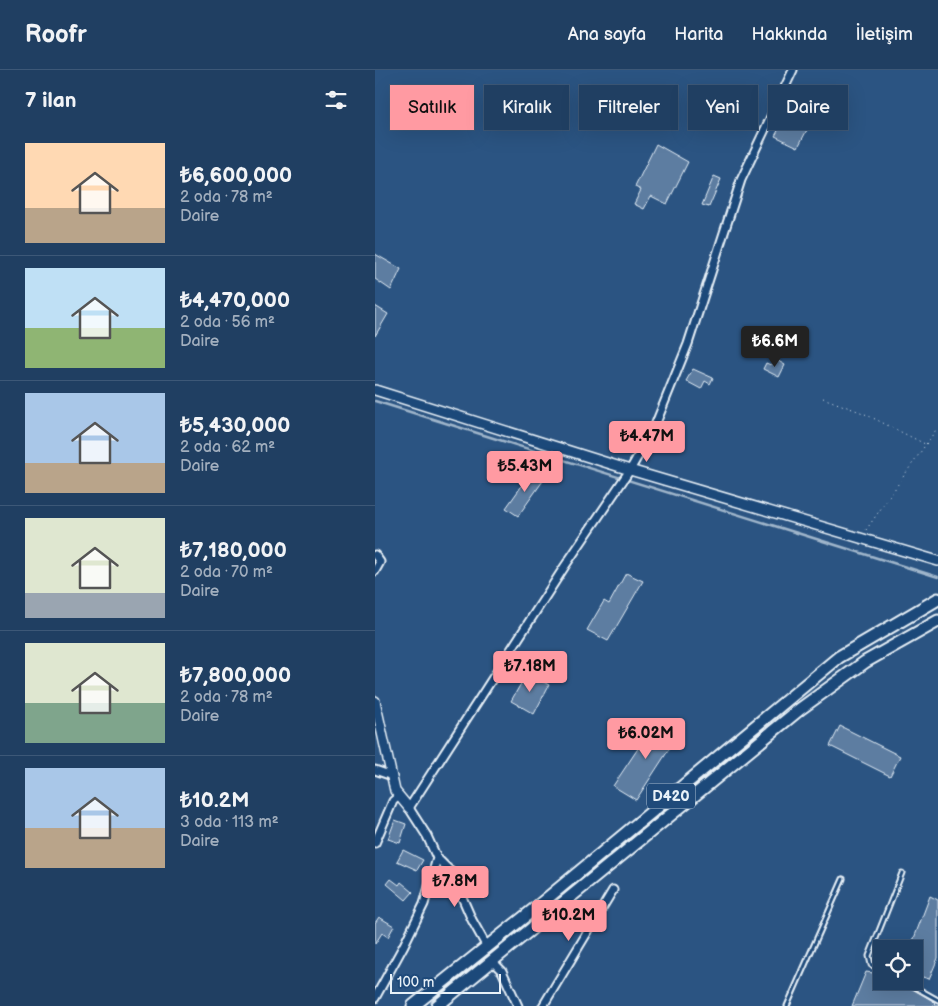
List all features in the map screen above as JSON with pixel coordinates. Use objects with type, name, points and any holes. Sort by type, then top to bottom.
[{"type":"main road","name":"D420","points":[[413,1006],[839,657],[938,599]]},
{"type":"main road","name":"D420","points":[[437,1006],[800,709],[865,662],[938,621]]},
{"type":"street","points":[[409,808],[565,566],[630,470],[654,428],[688,344],[741,180],[793,70]]},
{"type":"street","points":[[375,390],[630,470],[938,561]]},
{"type":"street","points":[[375,555],[380,562],[375,570]]},
{"type":"street","points":[[375,701],[395,791],[409,808],[427,836],[437,858],[451,872],[487,947]]},
{"type":"street","points":[[375,770],[392,776]]},
{"type":"street","points":[[375,843],[393,801],[399,796]]},
{"type":"street","points":[[375,998],[424,904],[437,858]]},
{"type":"street","points":[[543,1006],[613,890]]},
{"type":"street","points":[[492,960],[502,971],[518,1006]]},
{"type":"lane","points":[[875,940],[902,873]]},
{"type":"lane","points":[[787,1006],[843,879]]},
{"type":"lane","points":[[873,946],[869,956],[873,966]]},
{"type":"lane","points":[[920,990],[938,1000]]},
{"type":"path","points":[[823,398],[863,413],[925,444]]},
{"type":"path","points":[[860,539],[938,427]]},
{"type":"building","points":[[778,130],[807,130],[798,147],[775,136]]},
{"type":"building","points":[[656,144],[688,162],[667,204],[651,196],[644,209],[634,204],[641,190],[635,187]]},
{"type":"building","points":[[714,176],[721,179],[709,207],[702,205]]},
{"type":"building","points":[[375,254],[401,269],[391,290],[375,279]]},
{"type":"building","points":[[375,306],[388,314],[375,336]]},
{"type":"building","points":[[775,359],[785,365],[779,377],[763,369],[766,363],[771,365]]},
{"type":"building","points":[[693,369],[713,378],[710,384],[705,381],[701,389],[686,381]]},
{"type":"building","points":[[533,470],[545,478],[518,516],[506,508]]},
{"type":"building","points":[[626,573],[643,581],[608,641],[587,630],[604,601],[609,604]]},
{"type":"building","points":[[527,673],[549,685],[534,714],[511,701]]},
{"type":"building","points":[[657,720],[679,734],[636,800],[613,786]]},
{"type":"building","points":[[840,726],[900,756],[890,776],[830,746]]},
{"type":"building","points":[[395,820],[406,824],[400,843],[388,839]]},
{"type":"building","points":[[403,850],[423,860],[417,870],[397,861]]},
{"type":"building","points":[[391,879],[399,885],[401,882],[413,892],[406,900],[387,884]]},
{"type":"building","points":[[930,896],[938,900],[938,958],[929,979],[923,977],[923,940],[913,940]]},
{"type":"building","points":[[379,917],[394,926],[388,937],[382,933],[375,944],[375,923]]},
{"type":"building","points":[[866,972],[873,973],[873,990],[914,990],[938,1006],[852,1006]]},
{"type":"waterway","points":[[375,401],[938,577]]}]
